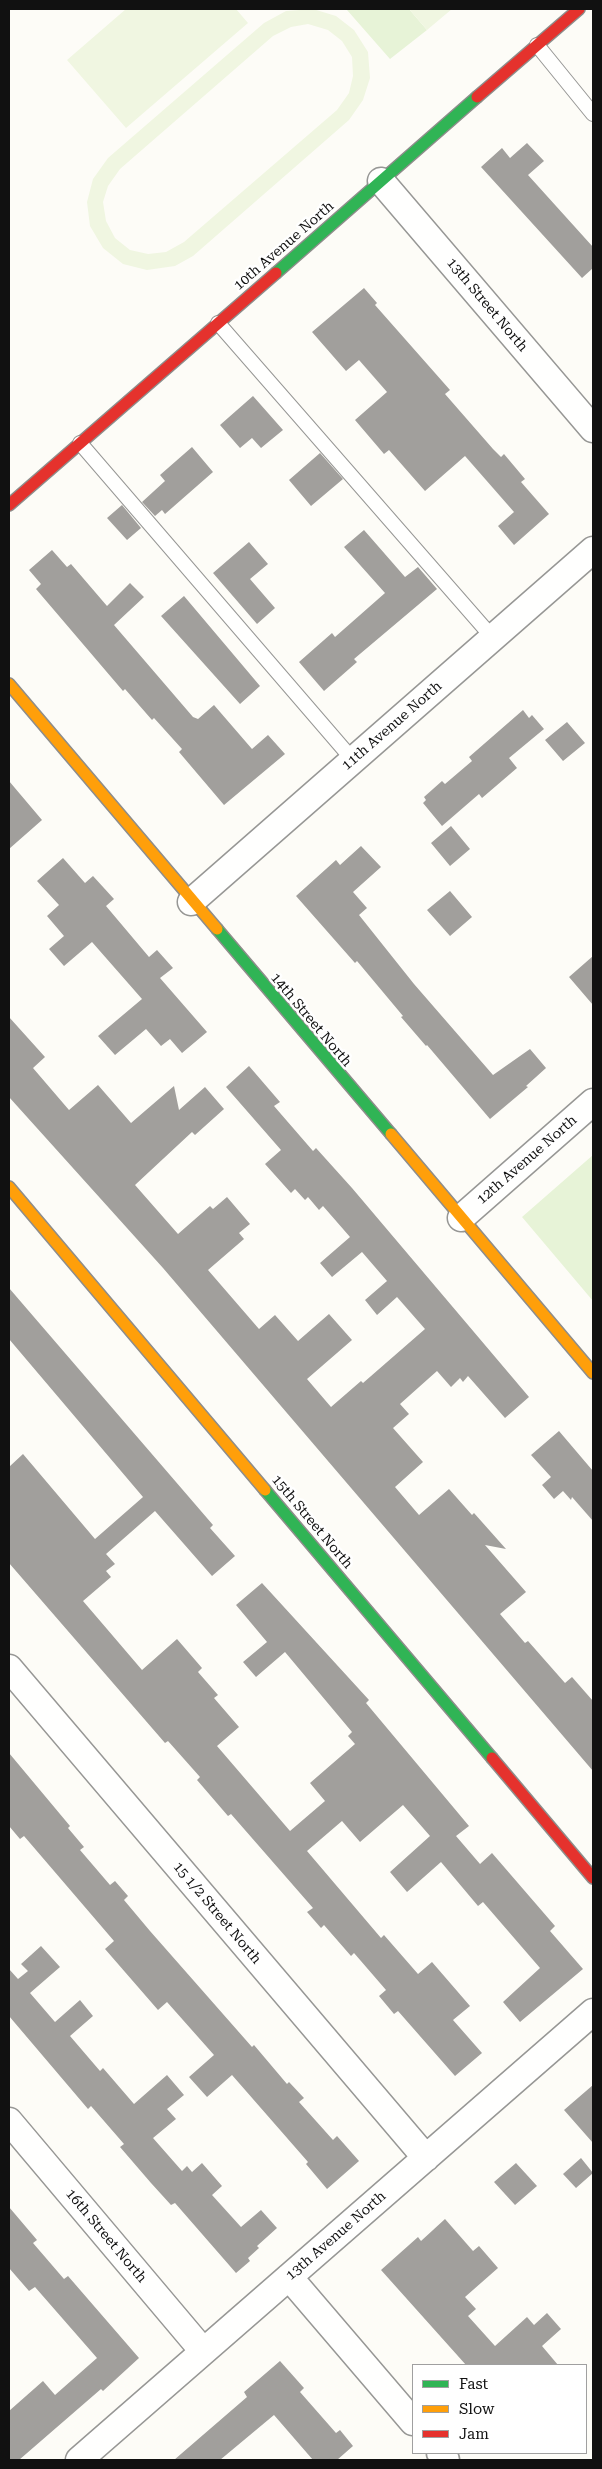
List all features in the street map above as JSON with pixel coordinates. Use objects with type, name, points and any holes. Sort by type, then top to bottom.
[{"type":"street","name":"10th Avenue North","points":[[9,505],[578,9]]},
{"type":"street","name":"13th Street North","points":[[381,181],[593,430]]},
{"type":"street","name":"11th Avenue North","points":[[191,902],[593,550]]},
{"type":"street","name":"14th Street North","points":[[9,684],[191,902],[593,1373]]},
{"type":"street","name":"12th Avenue North","points":[[461,1218],[593,1102]]},
{"type":"street","name":"15th Street North","points":[[9,1187],[593,1878]]},
{"type":"street","name":"15 1/2 Street North","points":[[9,1668],[426,2158]]},
{"type":"street","name":"13th Avenue North","points":[[79,2460],[593,2012]]},
{"type":"street","name":"16th Street North","points":[[9,2121],[203,2351]]},
{"type":"street","points":[[289,2277],[412,2421]]},
{"type":"lane","points":[[537,45],[593,114]]},
{"type":"lane","points":[[218,323],[493,638]]},
{"type":"lane","points":[[80,443],[353,760]]},
{"type":"green space","points":[[126,9],[236,9],[248,23],[126,128],[67,60]]},
{"type":"green space","points":[[313,9],[336,16],[354,30],[368,52],[370,78],[363,100],[349,120],[193,256],[175,266],[147,270],[123,264],[103,248],[90,226],[87,202],[93,179],[108,158],[264,23],[286,11]],"holes":[[[308,24],[328,30],[342,41],[352,57],[353,76],[349,93],[337,110],[184,242],[166,252],[148,254],[130,250],[115,238],[106,221],[103,202],[108,186],[120,169],[273,36],[291,27]]]},
{"type":"green space","points":[[343,9],[409,9],[427,30],[390,59],[347,10]]},
{"type":"green space","points":[[409,9],[452,9],[427,30]]},
{"type":"green space","points":[[593,1155],[593,1301],[522,1217]]},
{"type":"building","points":[[527,143],[544,161],[528,175],[593,247],[593,268],[582,278],[481,167],[502,148],[510,158]]},
{"type":"building","points":[[364,288],[377,303],[375,305],[450,390],[445,394],[493,449],[501,457],[504,454],[525,479],[521,482],[549,514],[514,545],[498,526],[514,512],[465,456],[425,491],[389,450],[384,454],[355,420],[387,392],[359,360],[346,371],[312,332]]},
{"type":"building","points":[[253,396],[283,430],[261,448],[252,438],[240,448],[220,425]]},
{"type":"building","points":[[192,447],[213,472],[165,514],[162,510],[155,516],[142,502],[165,481],[160,475]]},
{"type":"building","points":[[320,453],[343,479],[311,506],[289,480]]},
{"type":"building","points":[[122,505],[141,528],[127,540],[107,518]]},
{"type":"building","points":[[364,530],[405,577],[418,567],[437,589],[354,659],[357,662],[324,691],[299,662],[332,633],[335,637],[385,593],[344,547]]},
{"type":"building","points":[[249,542],[268,564],[250,579],[275,608],[257,624],[213,573]]},
{"type":"building","points":[[52,550],[67,567],[71,564],[107,606],[130,583],[144,597],[114,625],[193,717],[198,719],[214,705],[252,749],[268,735],[285,754],[224,805],[179,752],[182,749],[154,718],[152,720],[125,689],[123,691],[36,589],[41,584],[29,570]]},
{"type":"building","points":[[184,596],[260,686],[240,704],[161,616]]},
{"type":"building","points":[[523,710],[529,718],[532,715],[544,729],[509,758],[517,768],[482,798],[479,794],[442,826],[423,803],[426,800],[424,797],[442,781],[445,784],[472,761],[469,757]]},
{"type":"building","points":[[567,722],[585,743],[563,761],[545,740]]},
{"type":"building","points":[[9,781],[42,820],[9,849]]},
{"type":"building","points":[[451,826],[470,849],[450,866],[431,843]]},
{"type":"building","points":[[361,846],[381,867],[353,892],[367,908],[359,915],[414,984],[493,1075],[530,1049],[546,1068],[526,1086],[528,1087],[490,1119],[401,1017],[403,1016],[357,961],[355,963],[296,896],[336,860],[340,865]]},
{"type":"building","points":[[63,858],[85,883],[93,876],[114,899],[106,906],[149,957],[157,950],[173,968],[160,978],[207,1032],[182,1053],[170,1039],[161,1046],[146,1029],[115,1055],[98,1036],[142,999],[92,942],[64,966],[49,949],[64,936],[47,916],[59,905],[37,881]]},
{"type":"building","points":[[450,891],[472,917],[450,936],[427,910]]},
{"type":"building","points":[[593,956],[593,1005],[569,977]]},
{"type":"building","points":[[9,1017],[45,1057],[33,1068],[69,1110],[98,1085],[131,1123],[174,1086],[179,1110],[205,1087],[224,1109],[195,1135],[192,1132],[135,1185],[178,1234],[210,1206],[213,1209],[227,1197],[250,1224],[239,1233],[244,1239],[208,1270],[259,1329],[275,1315],[298,1341],[329,1314],[352,1340],[307,1379],[331,1407],[361,1381],[363,1383],[425,1329],[397,1297],[377,1315],[365,1300],[387,1281],[362,1252],[332,1277],[320,1263],[350,1237],[323,1206],[319,1210],[308,1197],[305,1200],[295,1189],[291,1193],[265,1164],[281,1150],[226,1087],[249,1066],[280,1102],[274,1106],[313,1151],[316,1148],[352,1188],[529,1397],[505,1418],[468,1376],[463,1382],[460,1378],[451,1387],[437,1371],[400,1404],[409,1414],[393,1428],[423,1462],[395,1487],[419,1515],[449,1489],[472,1515],[474,1513],[506,1549],[485,1545],[526,1592],[500,1614],[525,1643],[528,1641],[565,1683],[572,1677],[593,1701],[593,1771],[163,1268],[9,1097]]},
{"type":"building","points":[[9,1288],[213,1525],[210,1528],[235,1556],[212,1576],[155,1511],[106,1554],[115,1564],[106,1571],[111,1577],[83,1601],[142,1670],[177,1639],[202,1668],[198,1672],[218,1695],[214,1698],[239,1727],[217,1746],[290,1831],[325,1801],[310,1783],[355,1744],[348,1736],[352,1732],[285,1652],[256,1677],[243,1662],[267,1642],[236,1605],[262,1583],[369,1700],[366,1703],[469,1826],[456,1836],[480,1864],[492,1853],[555,1926],[550,1931],[583,1969],[520,2022],[503,2002],[540,1968],[483,1902],[478,1906],[441,1862],[407,1892],[390,1872],[430,1836],[403,1805],[360,1842],[342,1821],[307,1851],[381,1938],[384,1935],[418,1974],[432,1962],[470,2006],[453,2020],[482,2053],[455,2076],[398,2011],[394,2014],[379,1996],[386,1990],[354,1953],[351,1956],[324,1925],[321,1928],[307,1912],[313,1908],[231,1814],[228,1816],[197,1780],[200,1777],[168,1741],[165,1743],[9,1563],[9,1467],[23,1454],[95,1539],[143,1497],[9,1339]]},
{"type":"building","points":[[559,1431],[593,1471],[593,1521],[572,1497],[571,1500],[563,1491],[554,1499],[542,1485],[551,1477],[531,1455]]},
{"type":"building","points":[[9,1753],[70,1826],[68,1828],[84,1847],[80,1850],[110,1885],[115,1881],[128,1896],[124,1900],[150,1931],[252,2047],[254,2045],[287,2084],[289,2082],[304,2098],[299,2102],[333,2140],[337,2136],[359,2161],[327,2189],[306,2164],[308,2162],[232,2075],[207,2097],[189,2077],[214,2055],[167,2002],[158,2010],[105,1949],[114,1941],[24,1836],[20,1839],[9,1826]]},
{"type":"building","points":[[41,1946],[60,1967],[30,1993],[55,2022],[80,2000],[93,2016],[70,2036],[100,2071],[103,2068],[134,2104],[167,2075],[184,2095],[167,2109],[176,2119],[153,2138],[182,2171],[187,2166],[192,2172],[202,2163],[222,2186],[212,2195],[241,2227],[261,2210],[277,2228],[257,2246],[259,2248],[248,2258],[250,2261],[236,2273],[175,2203],[171,2205],[151,2183],[120,2147],[124,2144],[91,2106],[88,2109],[9,2016],[9,1969],[18,1979],[28,1971],[21,1964]]},
{"type":"building","points":[[593,2085],[593,2143],[564,2110]]},
{"type":"building","points":[[581,2158],[593,2173],[576,2188],[563,2174]]},
{"type":"building","points":[[516,2163],[537,2186],[515,2205],[494,2182]]},
{"type":"building","points":[[9,2207],[37,2240],[33,2243],[64,2279],[68,2276],[139,2358],[103,2391],[101,2389],[19,2460],[9,2460],[9,2411],[43,2381],[55,2395],[97,2358],[35,2287],[29,2291],[9,2268]]},
{"type":"building","points":[[445,2219],[473,2251],[479,2246],[498,2268],[465,2297],[476,2309],[468,2316],[495,2346],[527,2317],[534,2325],[547,2313],[561,2329],[542,2346],[557,2364],[465,2364],[381,2270],[418,2237],[421,2241]]},
{"type":"building","points":[[280,2361],[304,2388],[300,2392],[336,2433],[340,2430],[353,2446],[337,2460],[313,2460],[274,2415],[220,2460],[174,2460],[247,2397],[244,2392]]},
{"type":"traffic: fast","points":[[276,273],[477,97]]},
{"type":"traffic: fast","points":[[217,929],[391,1134]]},
{"type":"traffic: fast","points":[[265,1490],[492,1758]]},
{"type":"traffic: slow","points":[[9,684],[217,929]]},
{"type":"traffic: slow","points":[[391,1134],[593,1373]]},
{"type":"traffic: slow","points":[[9,1187],[265,1490]]},
{"type":"traffic: jam","points":[[477,97],[579,9]]},
{"type":"traffic: jam","points":[[9,505],[276,273]]},
{"type":"traffic: jam","points":[[492,1758],[593,1878]]}]
